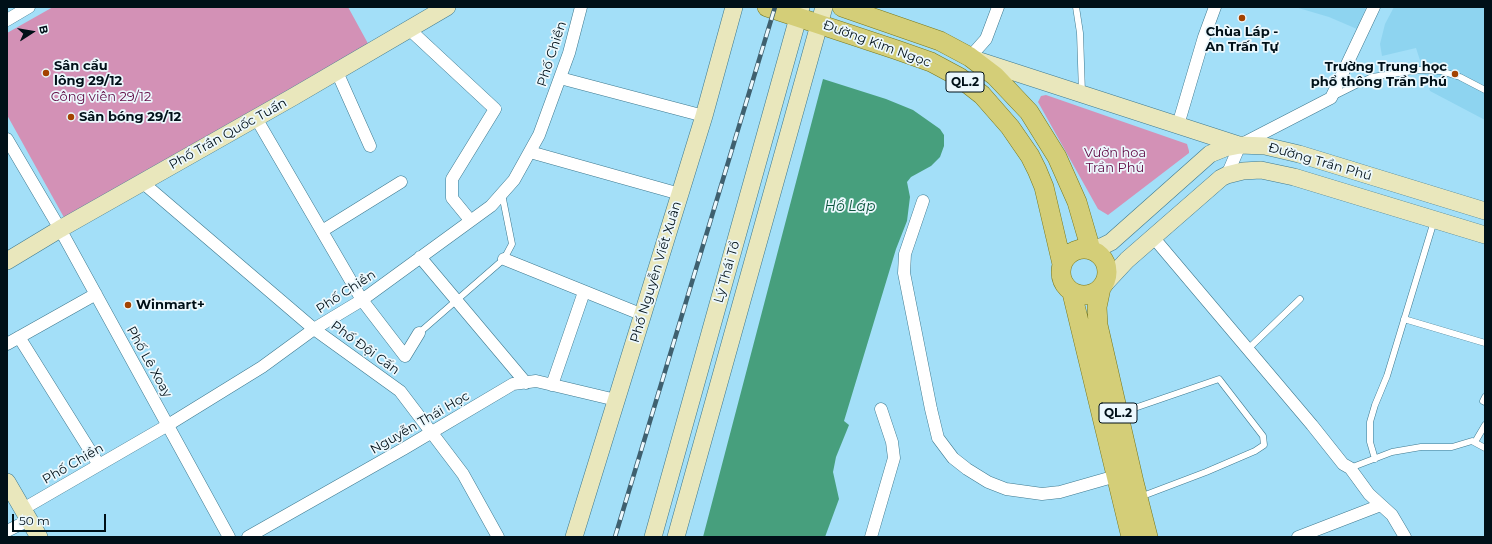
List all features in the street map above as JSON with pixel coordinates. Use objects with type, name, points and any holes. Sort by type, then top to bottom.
[{"type":"main road","name":"Phố Trần Quốc Tuấn","points":[[7,261],[60,228],[337,72],[448,7]]},
{"type":"main road","name":"Phố Nguyễn Viết Xuân","points":[[574,537],[704,116],[734,7]]},
{"type":"main road","name":"Đường Kim Ngọc","points":[[768,7],[822,15],[931,62],[959,77],[982,95],[1010,127],[1026,150],[1037,170],[1044,186],[1062,264]]},
{"type":"main road","name":"Đường Kim Ngọc","points":[[842,7],[940,41],[970,57],[995,76],[1015,96],[1046,137],[1077,202],[1091,250]]},
{"type":"main road","name":"Lý Thái Tổ","points":[[653,537],[800,12]]},
{"type":"main road","name":"Lý Thái Tổ","points":[[676,537],[822,15]]},
{"type":"main road","points":[[970,57],[1082,95],[1240,145]]},
{"type":"main road","name":"Đường Trần Phú","points":[[1091,250],[1111,242],[1210,154],[1221,149],[1240,145],[1265,146],[1299,154],[1485,211]]},
{"type":"main road","name":"Đường Trần Phú","points":[[1101,288],[1127,260],[1221,178],[1227,175],[1252,170],[1277,173],[1485,235]]},
{"type":"main road","points":[[1062,264],[1065,258],[1074,251],[1084,249],[1091,250]]},
{"type":"main road","name":"QL.2","points":[[1091,250],[1100,256],[1106,266],[1106,278],[1101,288],[1097,307],[1098,321],[1118,414],[1148,537]]},
{"type":"main road","name":"QL.2","points":[[1062,264],[1060,274],[1064,286],[1072,292],[1132,537]]},
{"type":"main road","points":[[1072,292],[1078,295],[1087,296],[1093,294],[1101,288]]},
{"type":"main road","points":[[7,482],[39,537]]},
{"type":"street","points":[[7,20],[29,7]]},
{"type":"street","name":"Phố Chiền","points":[[7,531],[26,515],[99,465],[168,425],[262,367],[314,329],[362,300],[491,206],[514,180],[539,134],[570,53],[581,7]]},
{"type":"street","points":[[970,57],[986,39],[998,7]]},
{"type":"street","points":[[1178,125],[1204,37],[1215,7]]},
{"type":"street","points":[[1227,175],[1240,145],[1331,98],[1374,7]]},
{"type":"street","points":[[410,30],[495,109],[452,178],[452,198],[470,220]]},
{"type":"street","points":[[337,72],[370,146]]},
{"type":"street","points":[[560,78],[704,116]]},
{"type":"street","points":[[256,118],[362,300],[405,356],[419,333]]},
{"type":"street","name":"Phố Lê Xoay","points":[[7,140],[60,228],[229,537]]},
{"type":"street","points":[[530,152],[680,194]]},
{"type":"street","name":"Phố Đội Cấn","points":[[142,182],[314,329],[400,391],[463,474],[498,537]]},
{"type":"street","points":[[322,231],[401,182]]},
{"type":"street","points":[[924,201],[905,254],[904,273],[938,438],[953,458],[967,469],[988,482],[1006,489],[1042,494],[1060,492],[1116,476]]},
{"type":"street","points":[[1153,237],[1343,464],[1350,468],[1369,494],[1392,515],[1405,537]]},
{"type":"street","points":[[420,257],[526,383]]},
{"type":"street","points":[[504,260],[642,315]]},
{"type":"street","points":[[552,385],[584,292]]},
{"type":"street","points":[[7,344],[96,294]]},
{"type":"street","points":[[19,337],[99,465]]},
{"type":"street","name":"Nguyễn Thái Học","points":[[248,537],[513,384],[536,381],[616,400]]},
{"type":"street","points":[[870,537],[894,458],[892,442],[881,409]]},
{"type":"street","points":[[1298,537],[1381,505]]},
{"type":"lane","points":[[1076,7],[1080,33],[1082,95]]},
{"type":"lane","points":[[1331,98],[1372,77],[1420,70],[1441,71],[1460,77],[1485,90]]},
{"type":"lane","points":[[419,333],[504,260],[512,244],[502,194]]},
{"type":"lane","points":[[1375,459],[1370,442],[1370,422],[1375,405],[1387,376],[1434,220]]},
{"type":"lane","points":[[1248,349],[1300,299]]},
{"type":"lane","points":[[1404,319],[1485,343]]},
{"type":"lane","points":[[1118,414],[1219,379],[1263,436],[1264,445],[1255,451],[1206,472],[1138,498]]},
{"type":"lane","points":[[1485,397],[1485,402]]},
{"type":"lane","points":[[1475,442],[1485,425]]},
{"type":"lane","points":[[1350,468],[1392,452],[1421,448],[1452,447],[1472,441],[1485,448]]},
{"type":"shaded area","points":[[1295,7],[1366,7],[1357,29],[1329,17]]},
{"type":"shaded area","name":"Trường Trung học phổ thông Trần Phú","points":[[1394,7],[1485,7],[1485,120],[1430,91],[1416,48],[1382,56],[1380,44],[1385,24]]},
{"type":"green space","name":"Công viên 29/12","points":[[53,7],[348,7],[371,49],[66,221],[7,115],[7,33]]},
{"type":"green space","name":"Vườn hoa Trần Phú","points":[[1046,95],[1187,144],[1189,153],[1108,215],[1098,209],[1038,102],[1041,96]]},
{"type":"water","name":"Hồ Láp","points":[[823,79],[886,99],[913,110],[940,129],[944,135],[944,146],[940,157],[931,166],[911,177],[907,182],[910,197],[907,221],[896,249],[844,421],[849,425],[836,457],[833,472],[839,499],[825,537],[703,537]]},
{"type":"railway","points":[[615,537],[775,7]]},
{"type":"place","name":"Chùa Láp - An Trấn Tự","points":[[1242,18]]},
{"type":"place","name":"Sân cầu lông 29/12","points":[[46,73]]},
{"type":"place","name":"Trường Trung học phổ thông Trần Phú","points":[[1455,74]]},
{"type":"place","name":"Sân bóng 29/12","points":[[71,117]]},
{"type":"place","name":"Winmart+","points":[[128,305]]}]
